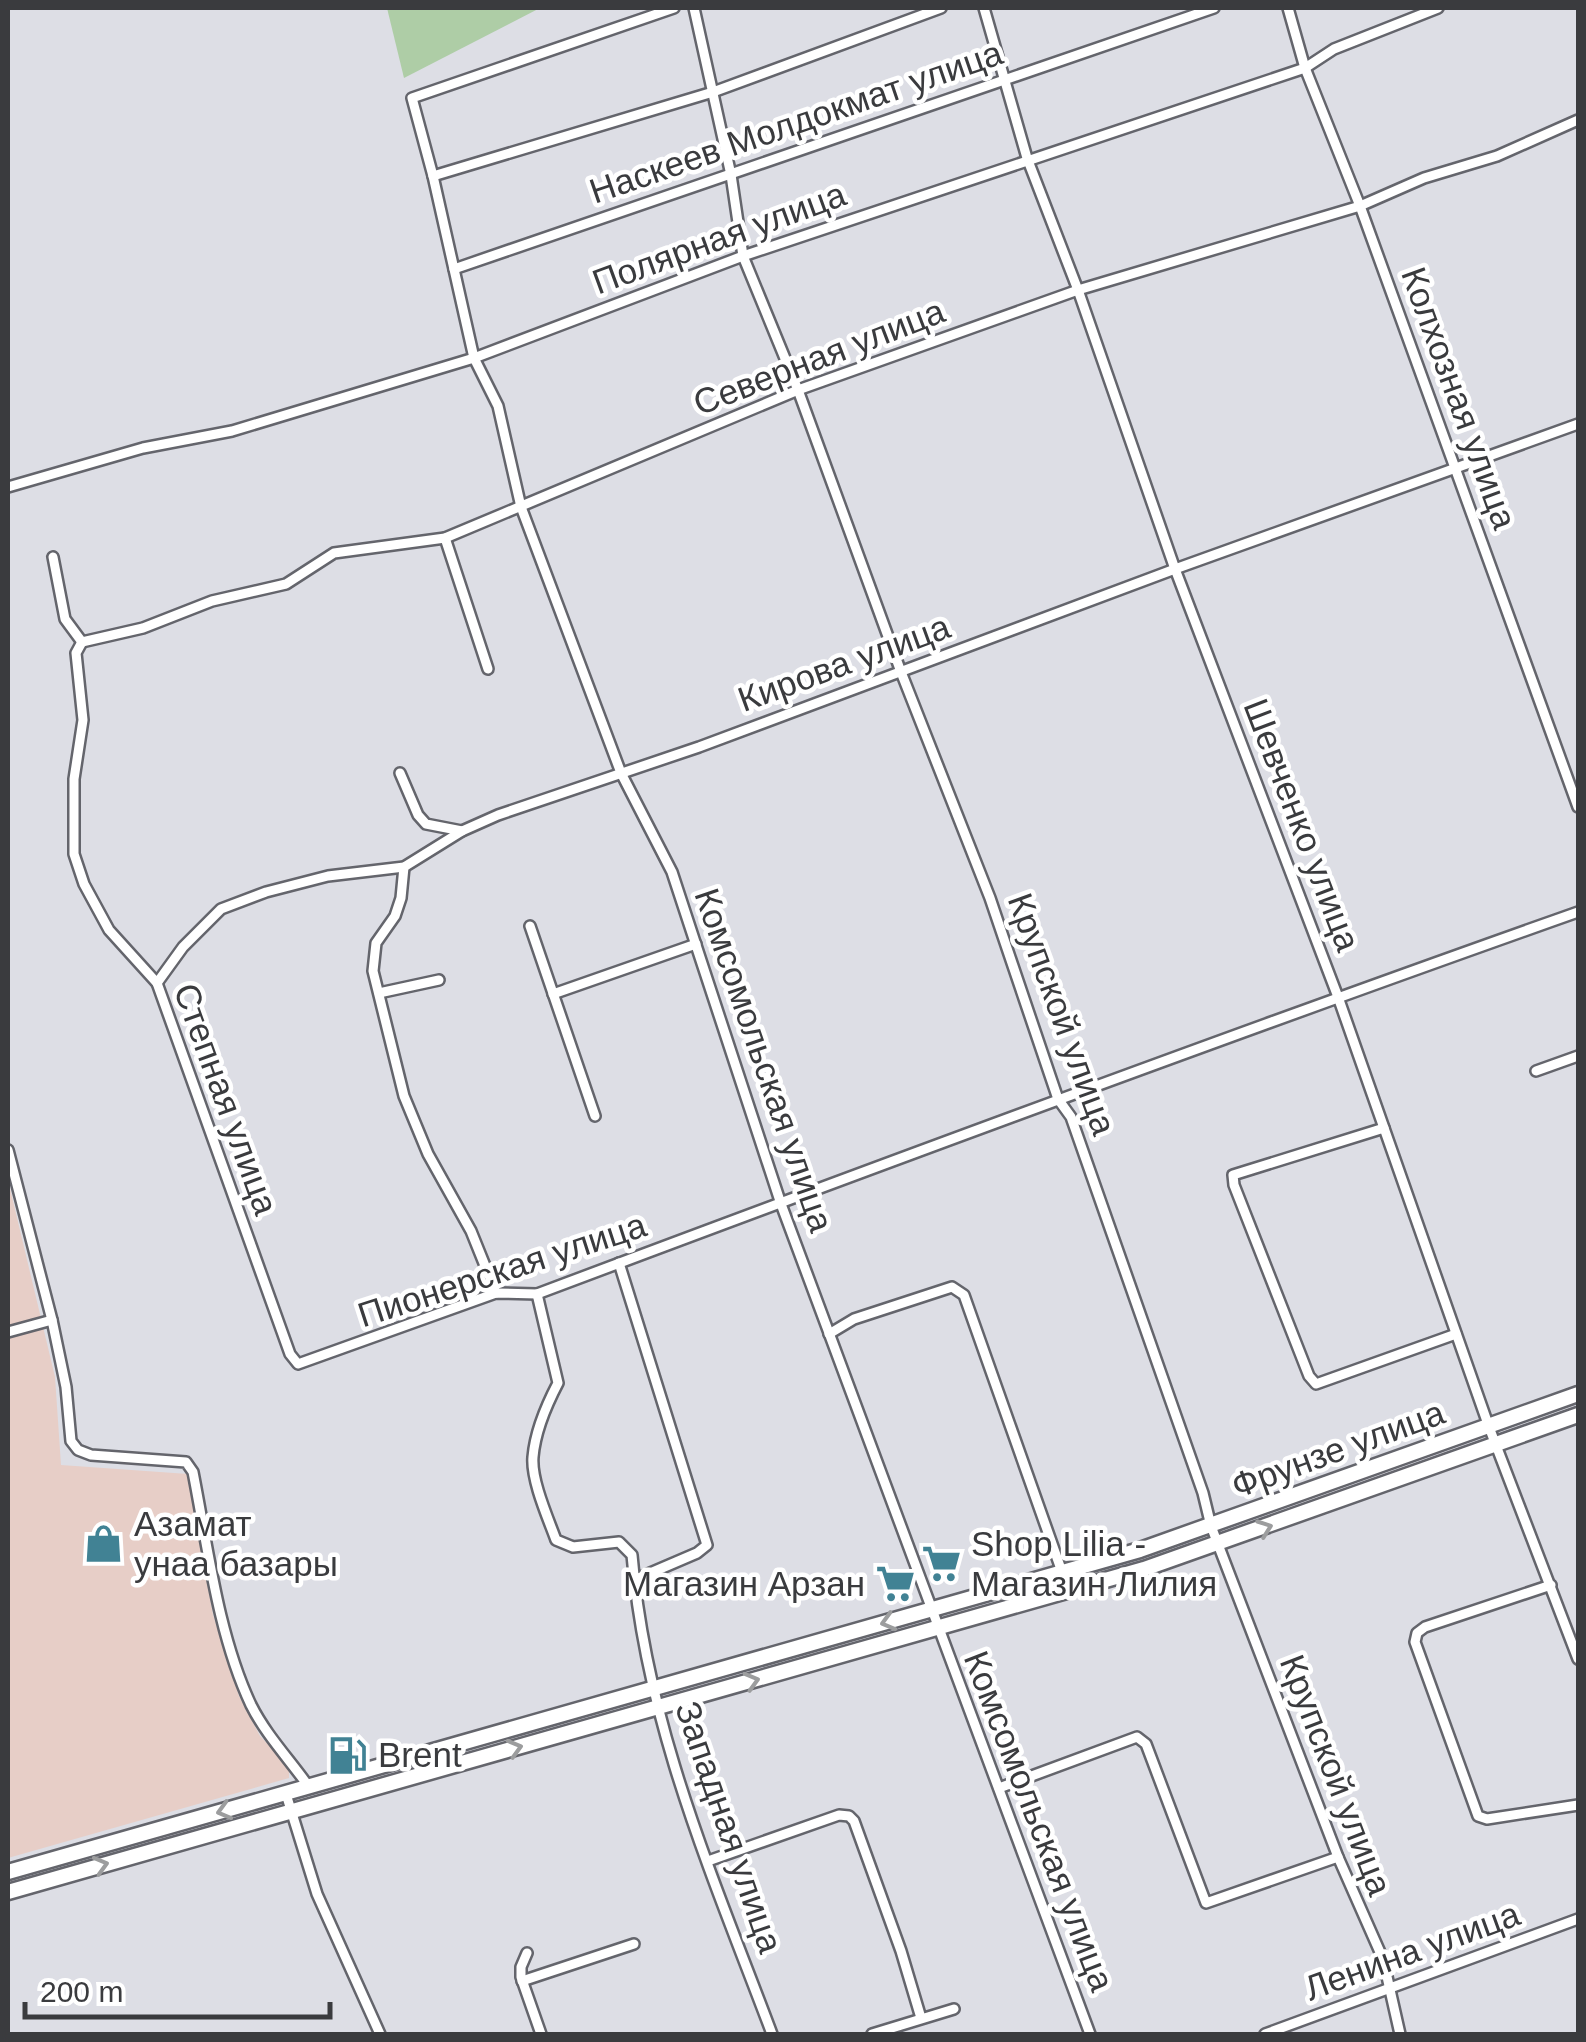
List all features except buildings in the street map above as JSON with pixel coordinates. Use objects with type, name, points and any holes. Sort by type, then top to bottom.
[{"type":"main road","name":"Фрунзе улица","points":[[8,1872],[1062,1572],[1211,1526],[1578,1394]]},
{"type":"main road","name":"Фрунзе улица","points":[[8,1892],[1144,1569],[1578,1415]]},
{"type":"main road","points":[[404,1760],[409,1778]]},
{"type":"street","name":"Комсомольская улица","points":[[674,8],[412,98],[434,176],[474,358],[498,406],[521,507],[621,773],[672,872],[828,1334],[1090,2034]]},
{"type":"street","name":"Крупской улица","points":[[694,8],[731,175],[742,256],[798,390],[901,672],[990,898],[1058,1100],[1071,1117],[1203,1493],[1211,1526],[1338,1858],[1383,1959],[1400,2034]]},
{"type":"street","points":[[434,176],[713,92],[940,8]]},
{"type":"street","name":"Шевченко улица","points":[[984,8],[1027,158],[1078,290],[1175,569],[1338,997],[1489,1427],[1578,1659]]},
{"type":"street","name":"Наскеев Молдокмат улица","points":[[454,270],[1214,8]]},
{"type":"street","name":"Колхозная улица","points":[[1288,8],[1305,68],[1360,206],[1578,807]]},
{"type":"street","name":"Полярная улица","points":[[8,487],[143,448],[232,432],[474,358],[742,256],[1305,68],[1334,49],[1438,8]]},
{"type":"street","name":"Северная улица","points":[[82,642],[144,628],[212,601],[286,584],[334,553],[445,538],[798,390],[1078,290],[1360,206],[1424,178],[1497,156],[1578,120]]},
{"type":"street","name":"Кирова улица","points":[[158,982],[183,947],[221,909],[328,876],[404,867],[462,831],[498,815],[1578,424]]},
{"type":"street","points":[[445,538],[488,669]]},
{"type":"street","points":[[53,558],[66,620],[82,642]]},
{"type":"street","name":"Степная улица","points":[[82,642],[76,653],[83,720],[74,779],[74,854],[84,884],[109,930],[158,982],[290,1354]]},
{"type":"street","points":[[400,774],[418,816],[426,824],[462,831]]},
{"type":"street","points":[[404,867],[402,898],[376,944],[373,971],[404,1096],[428,1154],[471,1231],[496,1293]]},
{"type":"street","name":"Пионерская улица","points":[[290,1354],[298,1364],[310,1362],[496,1293],[537,1294],[1578,912]]},
{"type":"street","points":[[530,926],[595,1116]]},
{"type":"street","points":[[554,994],[696,944]]},
{"type":"street","points":[[379,993],[438,980]]},
{"type":"street","points":[[1536,1071],[1578,1056]]},
{"type":"street","points":[[1384,1128],[1233,1175],[1234,1186],[1309,1376],[1316,1384],[1456,1334]]},
{"type":"street","points":[[8,1150],[52,1320],[66,1386],[71,1441],[78,1450],[116,1459],[177,1459],[186,1462],[193,1472],[221,1614],[250,1703],[266,1732],[309,1788]]},
{"type":"street","points":[[620,1264],[707,1545],[634,1580]]},
{"type":"street","points":[[828,1334],[854,1320],[952,1288],[964,1295],[1062,1572]]},
{"type":"street","name":"Западная улица","points":[[537,1294],[558,1383],[532,1460],[543,1504],[556,1540],[573,1547],[619,1542],[632,1555],[654,1689],[675,1776],[772,2034]]},
{"type":"street","points":[[8,1332],[52,1320]]},
{"type":"street","points":[[1551,1585],[1425,1627],[1417,1633],[1416,1642],[1478,1816],[1487,1819],[1578,1805]]},
{"type":"street","points":[[999,1788],[1136,1737],[1146,1744],[1206,1903],[1338,1858]]},
{"type":"street","points":[[286,1794],[317,1894],[380,2034]]},
{"type":"street","points":[[708,1861],[840,1815],[849,1816],[901,1950],[921,2018]]},
{"type":"street","name":"Ленина улица","points":[[1265,2034],[1578,1919]]},
{"type":"street","points":[[522,1981],[634,1944]]},
{"type":"street","points":[[526,1953],[520,1967],[522,1981],[541,2034]]},
{"type":"street","points":[[872,2034],[954,2009]]},
{"type":"shaded area","name":"Азамат унаа базары","points":[[8,1180],[55,1377],[61,1465],[188,1474],[213,1615],[239,1696],[260,1736],[289,1766],[289,1778],[8,1858]]},
{"type":"green space","points":[[387,8],[540,8],[404,78]]},
{"type":"place","name":"Азамат унаа базары","points":[[104,1544]]},
{"type":"place","name":"Shop Lilia - Магазин Лилия","points":[[941,1564]]},
{"type":"place","name":"Магазин Арзан","points":[[895,1584]]},
{"type":"place","name":"Brent","points":[[348,1755]]}]
